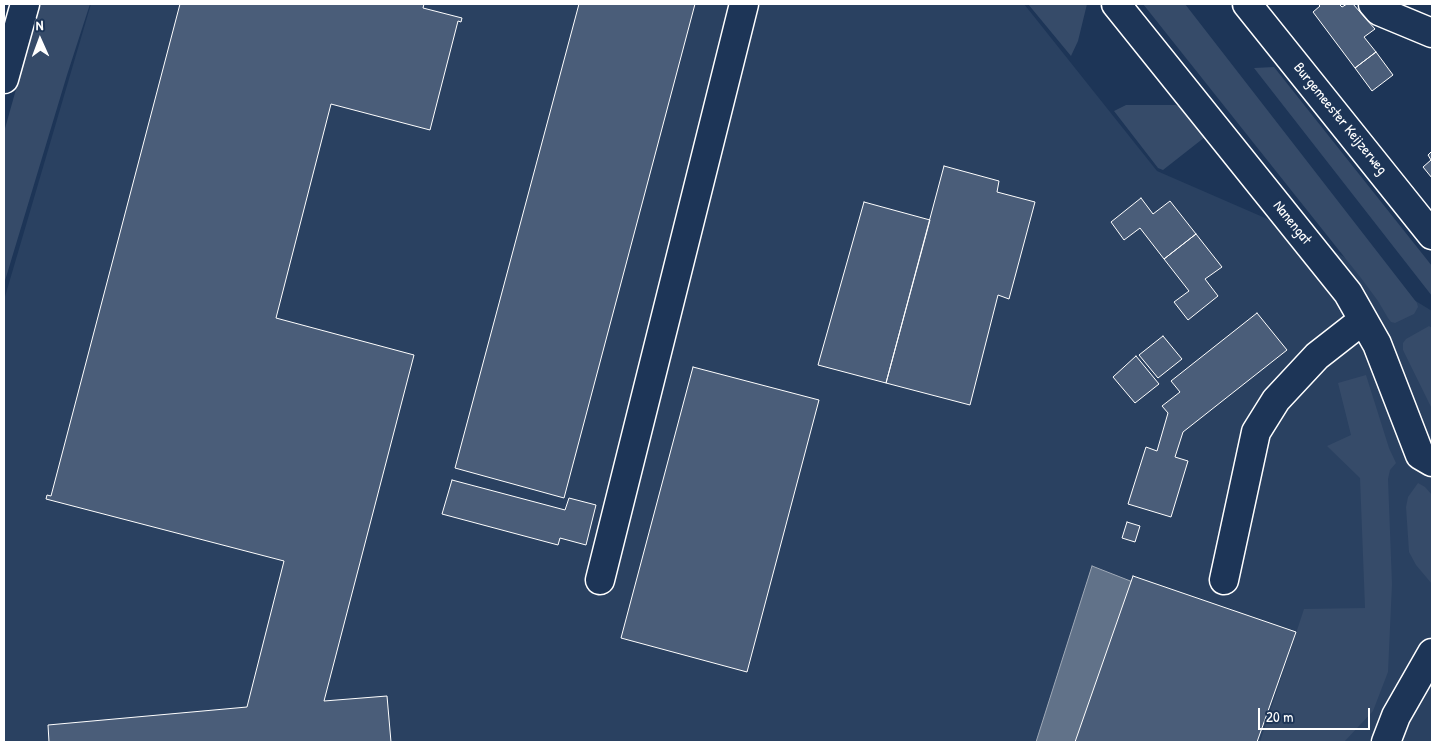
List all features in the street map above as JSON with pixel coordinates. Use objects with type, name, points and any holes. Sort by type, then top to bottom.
[{"type":"street","points":[[4,79],[26,4]]},
{"type":"street","points":[[600,580],[744,4]]},
{"type":"street","name":"Nanengat","points":[[1116,4],[1348,293],[1377,344],[1420,455],[1432,462]]},
{"type":"street","name":"Burgemeester Keijzerweg","points":[[1247,4],[1432,235]]},
{"type":"street","points":[[1373,4],[1379,11],[1432,33]]},
{"type":"street","points":[[1224,580],[1256,432],[1276,400],[1317,356],[1363,320]]},
{"type":"street","points":[[1386,741],[1396,716],[1432,653]]},
{"type":"shaded area","points":[[40,4],[90,4],[4,284],[4,132]]},
{"type":"shaded area","points":[[91,4],[1024,4],[1157,171],[1318,241],[1432,311],[1432,742],[4,742],[4,300]]},
{"type":"shaded area","points":[[1028,4],[1087,4],[1078,41],[1071,56]]},
{"type":"shaded area","points":[[1143,4],[1185,4],[1417,303],[1418,307],[1414,314],[1395,323],[1391,322],[1361,278]]},
{"type":"shaded area","points":[[1274,67],[1432,266],[1432,296],[1254,68]]},
{"type":"shaded area","points":[[1126,105],[1179,106],[1205,137],[1163,170],[1158,168],[1114,111]]},
{"type":"shaded area","points":[[1429,326],[1432,328],[1432,409],[1403,350],[1403,343],[1406,339]]},
{"type":"shaded area","points":[[1366,375],[1389,448],[1396,463],[1390,470],[1388,479],[1392,584],[1388,672],[1373,711],[1344,742],[1260,742],[1304,609],[1365,608],[1360,478],[1327,446],[1351,435],[1338,383]]},
{"type":"shaded area","points":[[1418,483],[1425,487],[1432,495],[1432,584],[1416,565],[1409,552],[1406,507],[1408,497]]},
{"type":"shaded area","points":[[1092,566],[1138,584],[1082,742],[1036,742]]},
{"type":"building","points":[[180,4],[424,4],[423,8],[462,18],[461,22],[458,21],[430,130],[331,104],[276,318],[414,355],[324,701],[387,696],[391,742],[49,742],[48,725],[247,707],[284,561],[46,499],[47,495],[51,496]]},
{"type":"building","points":[[579,4],[695,4],[564,498],[455,468]]},
{"type":"building","points":[[1318,4],[1339,4],[1342,7],[1347,4],[1353,4],[1375,29],[1364,37],[1376,52],[1355,68],[1313,12],[1320,6]]},
{"type":"building","points":[[1376,52],[1393,75],[1372,91],[1355,68]]},
{"type":"building","points":[[1432,151],[1432,178],[1423,167],[1431,160],[1428,155]]},
{"type":"building","points":[[944,166],[999,181],[997,192],[1035,202],[1009,299],[998,295],[970,405],[886,383]]},
{"type":"building","points":[[1141,198],[1153,214],[1170,201],[1196,234],[1164,259],[1140,228],[1124,240],[1111,222]]},
{"type":"building","points":[[864,202],[930,220],[886,383],[818,365]]},
{"type":"building","points":[[1196,234],[1222,267],[1205,279],[1218,296],[1188,320],[1174,302],[1189,291],[1164,259]]},
{"type":"building","points":[[1257,313],[1287,350],[1183,432],[1175,457],[1188,461],[1171,517],[1128,504],[1146,447],[1157,451],[1168,413],[1162,406],[1180,392],[1171,381]]},
{"type":"building","points":[[1163,336],[1182,359],[1158,378],[1139,355]]},
{"type":"building","points":[[1136,356],[1159,384],[1135,403],[1113,377]]},
{"type":"building","points":[[693,367],[819,400],[747,672],[621,638]]},
{"type":"building","points":[[452,480],[565,510],[569,498],[596,505],[586,545],[560,538],[558,545],[442,514]]},
{"type":"building","points":[[1127,522],[1140,526],[1135,542],[1122,538]]},
{"type":"building","points":[[1133,576],[1296,632],[1257,742],[1075,742]]}]
